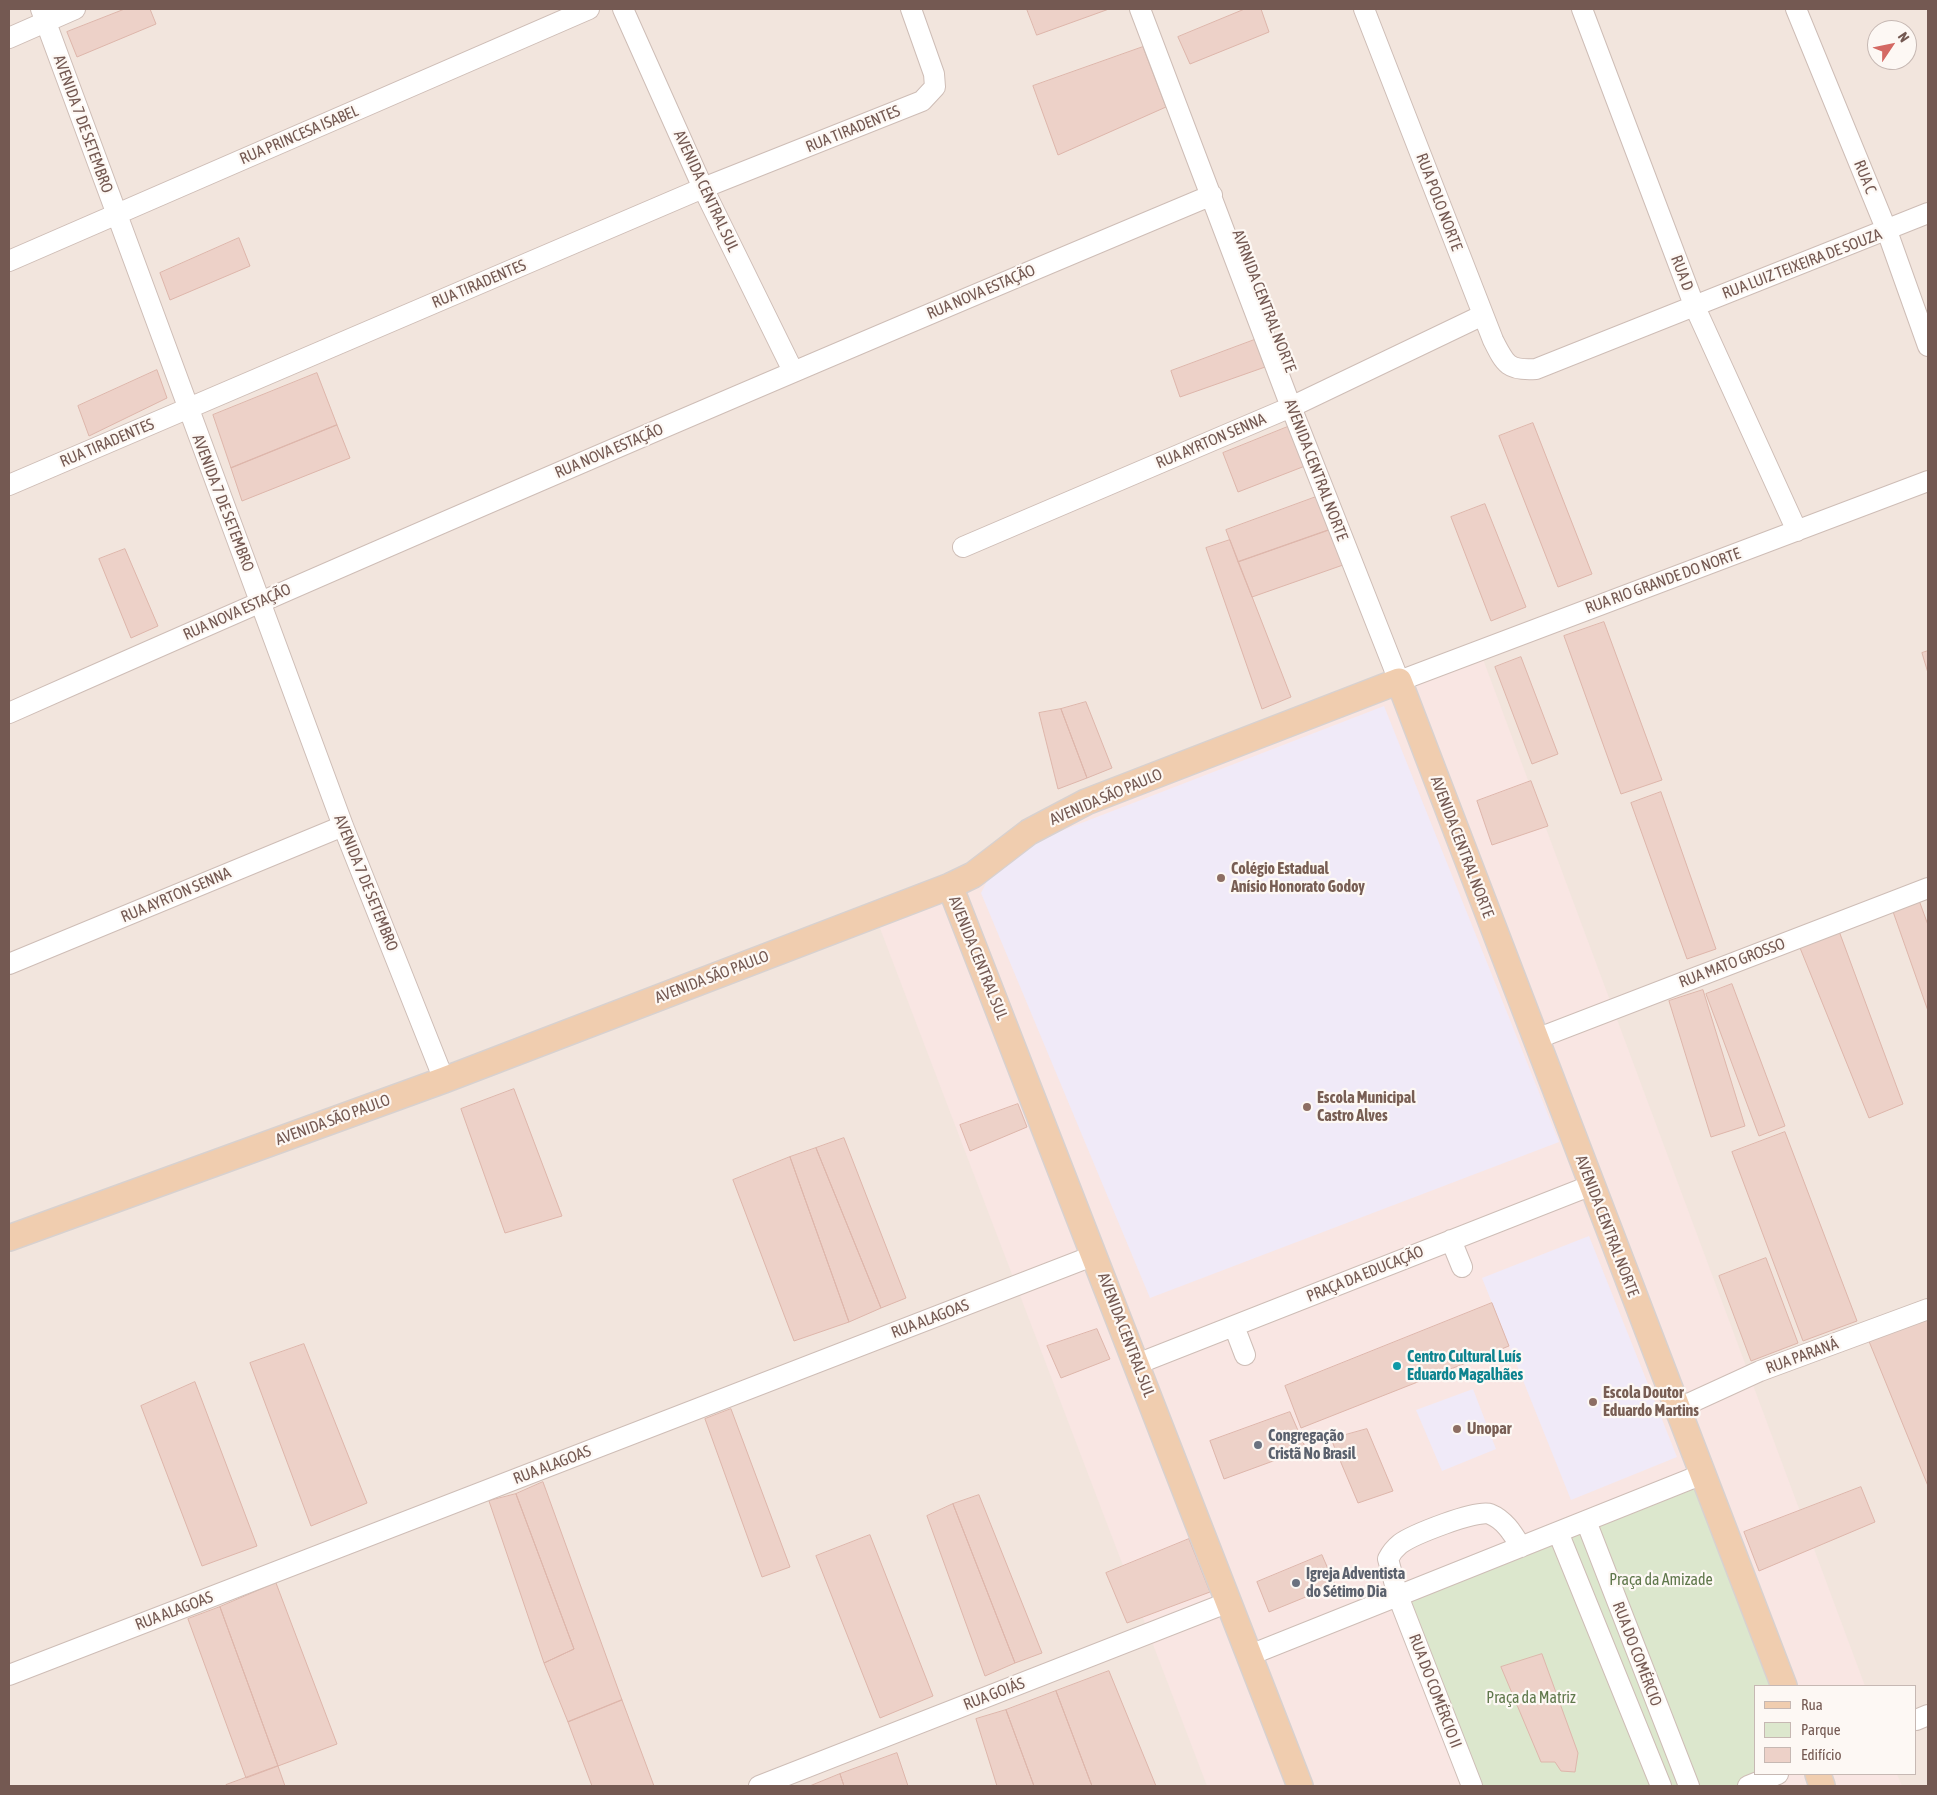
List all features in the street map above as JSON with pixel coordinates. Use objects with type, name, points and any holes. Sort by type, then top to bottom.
[{"type":"main road","name":"AVENIDA SÃO PAULO","points":[[9,1238],[444,1080],[950,886],[973,875],[1029,832],[1086,802],[1403,682]]},
{"type":"main road","name":"AVENIDA CENTRAL NORTE","points":[[1403,682],[1536,1039],[1784,1685]]},
{"type":"main road","name":"AVENIDA CENTRAL SUL","points":[[950,886],[1300,1786]]},
{"type":"street","points":[[9,38],[43,15],[75,9]]},
{"type":"street","name":"RUA PRINCESA ISABEL","points":[[9,261],[589,9]]},
{"type":"street","name":"AVENIDA CENTRAL SUL","points":[[623,9],[703,188],[793,371]]},
{"type":"street","name":"RUA TIRADENTES","points":[[9,485],[703,188],[922,101],[935,88],[934,74],[911,9]]},
{"type":"street","name":"AVENIDA CENTRAL NORTE","points":[[1140,9],[1212,195],[1297,404],[1403,682]]},
{"type":"street","name":"AVRNIDA CENTRAL NORTE","points":[[1152,9],[1297,404]]},
{"type":"street","name":"RUA POLO NORTE","points":[[1364,9],[1483,315],[1503,360],[1513,368],[1520,370],[1536,369]]},
{"type":"street","name":"RUA D","points":[[1582,9],[1694,305],[1798,531]]},
{"type":"street","name":"RUA C","points":[[1796,9],[1887,231],[1928,346]]},
{"type":"street","name":"AVENIDA 7 DE SETEMBRO","points":[[43,15],[343,826],[444,1080]]},
{"type":"street","name":"RUA NOVA ESTAÇÃO","points":[[9,713],[260,601],[793,371],[1212,195]]},
{"type":"street","name":"RUA LUIZ TEIXEIRA DE SOUZA","points":[[1536,369],[1694,305],[1887,231],[1928,213]]},
{"type":"street","name":"RUA AYRTON SENNA","points":[[962,547],[1297,404],[1483,315]]},
{"type":"street","name":"RUA RIO GRANDE DO NORTE","points":[[1403,682],[1928,481]]},
{"type":"street","name":"RUA RIO GRANDE DO NORTE","points":[[1403,682],[1928,491]]},
{"type":"street","name":"RUA AYRTON SENNA","points":[[9,964],[343,826]]},
{"type":"street","name":"RUA MATO GROSSO","points":[[1536,1039],[1928,888]]},
{"type":"street","name":"PRAÇA DA EDUCAÇÃO","points":[[1137,1364],[1592,1185]]},
{"type":"street","points":[[1451,1240],[1462,1267]]},
{"type":"street","name":"RUA ALAGOAS","points":[[9,1675],[1095,1255]]},
{"type":"street","name":"RUA PARANÁ","points":[[1677,1409],[1760,1371],[1928,1309]]},
{"type":"street","points":[[1234,1326],[1245,1355]]},
{"type":"street","points":[[1250,1655],[1702,1474]]},
{"type":"street","name":"RUA DO COMÉRCIO II","points":[[1472,1786],[1398,1596],[1388,1559],[1401,1543],[1468,1514],[1482,1512],[1496,1517],[1511,1530],[1521,1547]]},
{"type":"street","name":"RUA DO COMÉRCIO","points":[[1586,1521],[1689,1786]]},
{"type":"street","name":"RUA DO COMÉRCIO","points":[[1558,1532],[1660,1786]]},
{"type":"street","name":"RUA GOIÁS","points":[[759,1786],[1229,1602]]},
{"type":"street","points":[[1748,1786],[1776,1775]]},
{"type":"shaded area","points":[[9,9],[1928,9],[1928,1786],[9,1786]]},
{"type":"shaded area","points":[[1480,651],[1865,1685],[1754,1685],[1754,1775],[1897,1775],[1902,1786],[1207,1786],[878,923],[1086,802]]},
{"type":"shaded area","points":[[1384,706],[1559,1142],[1150,1298],[981,893],[996,863],[1022,846]]},
{"type":"shaded area","name":"Escola Doutor Eduardo Martins","points":[[1589,1236],[1677,1457],[1571,1500],[1482,1278]]},
{"type":"shaded area","name":"Unopar","points":[[1473,1389],[1496,1449],[1442,1471],[1416,1410]]},
{"type":"green space","points":[[1702,1473],[1784,1685],[1754,1685],[1755,1775],[1747,1786],[1472,1786],[1398,1596]]},
{"type":"building","points":[[125,9],[150,9],[156,24],[77,57],[67,32]]},
{"type":"building","points":[[1027,9],[1109,9],[1037,35]]},
{"type":"building","points":[[1245,9],[1261,9],[1269,32],[1190,64],[1178,37]]},
{"type":"building","points":[[1143,47],[1166,107],[1058,155],[1033,86]]},
{"type":"building","points":[[239,238],[250,266],[170,300],[160,273]]},
{"type":"building","points":[[1257,339],[1268,366],[1180,397],[1171,371]]},
{"type":"building","points":[[157,370],[167,398],[89,436],[78,406]]},
{"type":"building","points":[[317,373],[337,425],[231,468],[213,415]]},
{"type":"building","points":[[1533,423],[1592,574],[1558,587],[1499,436]]},
{"type":"building","points":[[337,425],[350,458],[242,501],[231,468]]},
{"type":"building","points":[[1290,426],[1305,466],[1238,492],[1223,453]]},
{"type":"building","points":[[1316,497],[1329,530],[1238,562],[1226,530]]},
{"type":"building","points":[[1485,504],[1526,607],[1491,621],[1451,517]]},
{"type":"building","points":[[1329,530],[1343,565],[1252,597],[1238,562]]},
{"type":"building","points":[[1230,540],[1291,697],[1262,709],[1206,548]]},
{"type":"building","points":[[125,549],[158,626],[131,638],[99,559]]},
{"type":"building","points":[[1604,622],[1662,780],[1621,794],[1564,636]]},
{"type":"building","points":[[1928,651],[1928,673],[1922,653]]},
{"type":"building","points":[[1521,657],[1558,754],[1532,764],[1495,667]]},
{"type":"building","points":[[1086,702],[1112,768],[1087,778],[1061,709]]},
{"type":"building","points":[[1061,709],[1087,778],[1058,789],[1039,713]]},
{"type":"building","points":[[1531,781],[1548,826],[1492,845],[1477,801]]},
{"type":"building","points":[[1661,792],[1716,949],[1687,959],[1631,803]]},
{"type":"building","points":[[1916,892],[1928,925],[1928,1011],[1890,903]]},
{"type":"building","points":[[1836,923],[1903,1104],[1869,1118],[1796,938]]},
{"type":"building","points":[[1732,984],[1785,1126],[1759,1136],[1706,994]]},
{"type":"building","points":[[1703,990],[1745,1126],[1711,1137],[1669,1001]]},
{"type":"building","points":[[514,1089],[562,1216],[505,1233],[461,1109]]},
{"type":"building","points":[[1018,1104],[1027,1127],[970,1151],[960,1125]]},
{"type":"building","points":[[1785,1132],[1857,1321],[1803,1341],[1732,1152]]},
{"type":"building","points":[[844,1138],[906,1298],[881,1308],[816,1148]]},
{"type":"building","points":[[816,1148],[881,1308],[849,1322],[790,1157]]},
{"type":"building","points":[[790,1157],[849,1322],[794,1341],[733,1180]]},
{"type":"building","points":[[1766,1258],[1798,1343],[1751,1361],[1719,1276]]},
{"type":"building","name":"Centro Cultural Luís Eduardo Magalhães","points":[[1492,1303],[1509,1346],[1301,1428],[1285,1386]]},
{"type":"building","points":[[1925,1310],[1928,1320],[1928,1486],[1866,1334]]},
{"type":"building","points":[[1097,1329],[1110,1359],[1061,1378],[1047,1346]]},
{"type":"building","points":[[304,1344],[367,1503],[311,1526],[250,1363]]},
{"type":"building","points":[[195,1382],[257,1546],[202,1566],[141,1406]]},
{"type":"building","points":[[731,1409],[790,1567],[762,1577],[705,1419]]},
{"type":"building","name":"Congregação Cristã No Brasil","points":[[1290,1412],[1306,1449],[1224,1479],[1210,1441]]},
{"type":"building","points":[[1367,1429],[1393,1491],[1358,1503],[1331,1439]]},
{"type":"building","points":[[543,1482],[622,1700],[568,1722],[544,1663],[574,1649],[516,1494]]},
{"type":"building","points":[[1861,1487],[1875,1522],[1759,1571],[1744,1532]]},
{"type":"building","points":[[516,1494],[574,1649],[544,1663],[489,1501]]},
{"type":"building","points":[[979,1495],[1042,1653],[1015,1663],[953,1504]]},
{"type":"building","points":[[953,1504],[1015,1663],[985,1676],[927,1516]]},
{"type":"building","points":[[870,1535],[933,1696],[880,1718],[816,1556]]},
{"type":"building","points":[[1189,1539],[1210,1592],[1127,1623],[1106,1573]]},
{"type":"building","name":"Igreja Adventista do Sétimo Dia","points":[[1322,1555],[1335,1585],[1269,1612],[1257,1582]]},
{"type":"building","points":[[276,1583],[337,1744],[278,1766],[220,1607]]},
{"type":"building","points":[[220,1607],[278,1766],[246,1778],[188,1619]]},
{"type":"building","points":[[1542,1654],[1578,1753],[1575,1772],[1561,1771],[1555,1762],[1541,1762],[1501,1667]]},
{"type":"building","points":[[1109,1671],[1156,1786],[1092,1786],[1056,1691]]},
{"type":"building","points":[[1056,1691],[1092,1786],[1034,1786],[1006,1710]]},
{"type":"building","points":[[622,1700],[654,1786],[592,1786],[568,1722]]},
{"type":"building","points":[[1006,1710],[1034,1786],[997,1786],[976,1719]]},
{"type":"building","points":[[897,1753],[908,1786],[844,1786],[840,1774]]},
{"type":"building","points":[[278,1766],[285,1786],[226,1786],[226,1785]]},
{"type":"building","points":[[840,1774],[844,1786],[810,1786]]},
{"type":"place","name":"Colégio Estadual Anísio Honorato Godoy","points":[[1221,878]]},
{"type":"place","name":"Escola Municipal Castro Alves","points":[[1307,1107]]},
{"type":"place","name":"Centro Cultural Luís Eduardo Magalhães","points":[[1397,1366]]},
{"type":"place","name":"Escola Doutor Eduardo Martins","points":[[1593,1402]]},
{"type":"place","name":"Unopar","points":[[1457,1429]]},
{"type":"place","name":"Congregação Cristã No Brasil","points":[[1258,1445]]},
{"type":"place","name":"Igreja Adventista do Sétimo Dia","points":[[1296,1583]]},
{"type":"park label","name":"Praça da Amizade","points":[[1661,1580]]},
{"type":"park label","name":"Praça da Matriz","points":[[1531,1698]]}]
